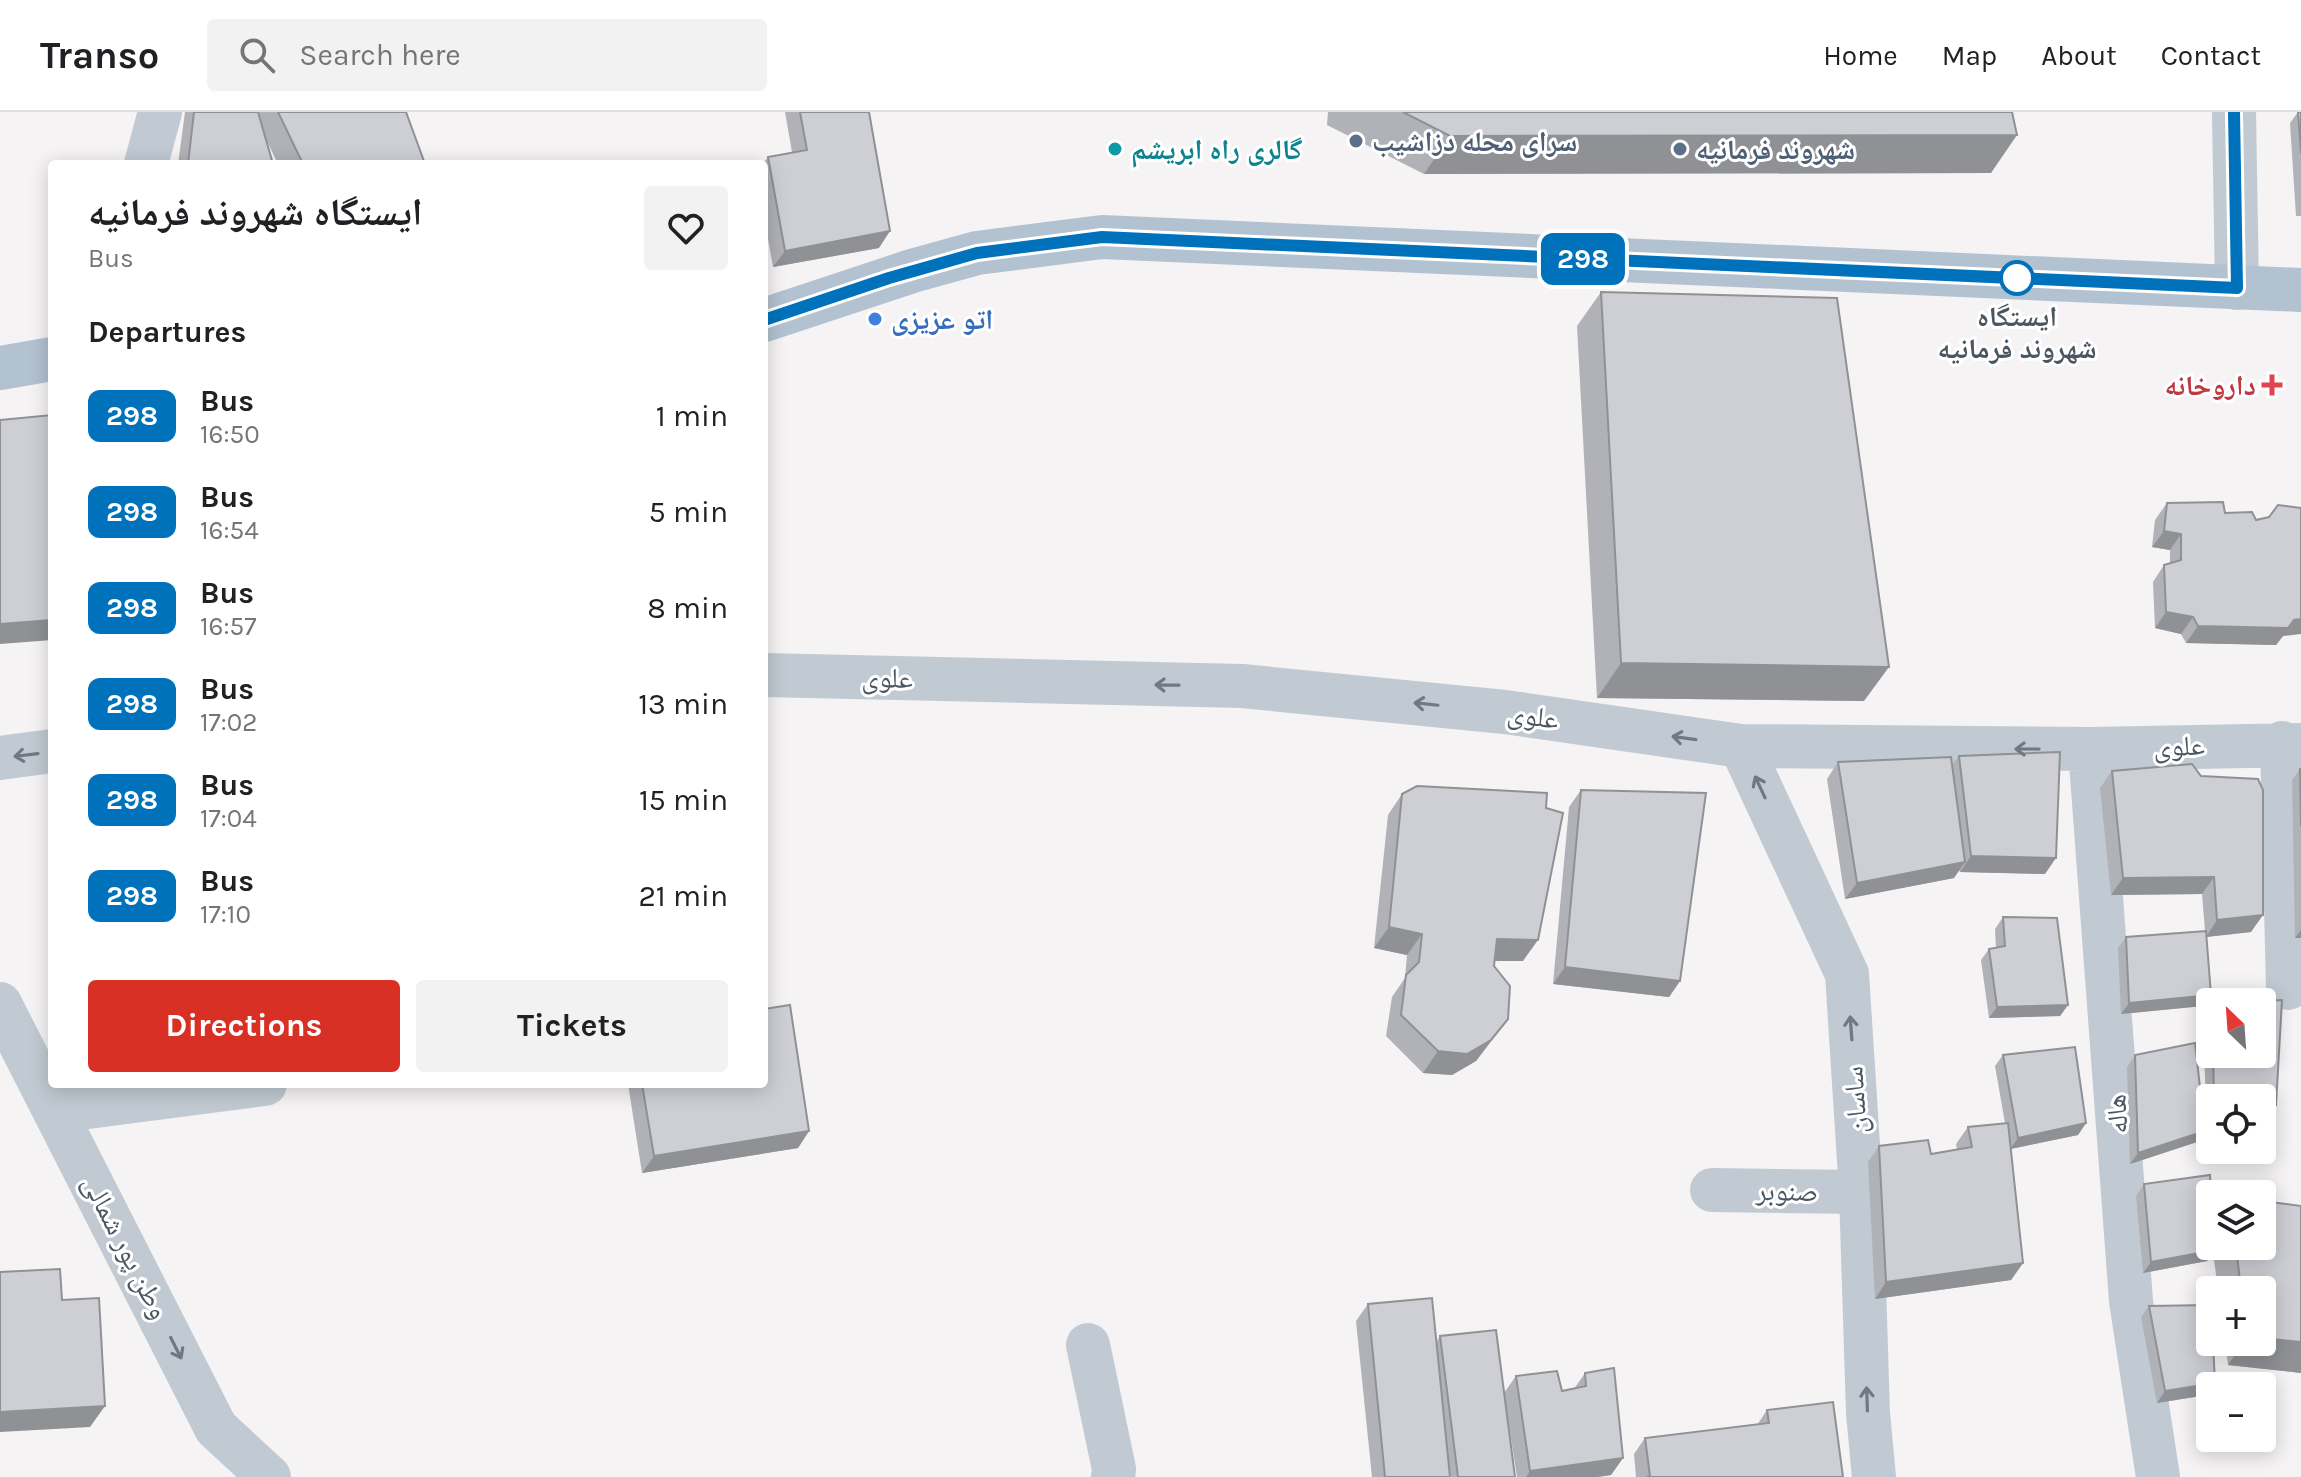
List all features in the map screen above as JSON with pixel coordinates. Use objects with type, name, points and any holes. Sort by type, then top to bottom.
[{"type":"main road","points":[[768,319],[877,281],[977,253],[1102,237],[2301,290]]},
{"type":"main road","points":[[0,368],[48,360]]},
{"type":"street","points":[[147,160],[160,112]]},
{"type":"street","points":[[2234,112],[2237,288]]},
{"type":"street","name":"علوی","points":[[768,675],[1242,686],[1505,712],[1741,746],[2090,749],[2292,744]]},
{"type":"street","points":[[2288,988],[2292,744]]},
{"type":"street","name":"ساسان","points":[[1741,746],[1847,974],[1861,1192],[1868,1413],[1874,1477]]},
{"type":"street","name":"هاله","points":[[2090,749],[2131,1301],[2158,1477]]},
{"type":"street","points":[[0,758],[48,752]]},
{"type":"street","name":"وطن پور شمالی","points":[[0,1004],[216,1428],[269,1477]]},
{"type":"street","points":[[57,1111],[234,1088]]},
{"type":"street","name":"صنوبر","points":[[1712,1190],[1861,1192]]},
{"type":"street","points":[[1088,1345],[1114,1469],[1113,1477]]},
{"type":"building","points":[[194,112],[258,112],[272,160],[188,160]]},
{"type":"building","points":[[278,112],[406,112],[424,160],[301,160]]},
{"type":"building","points":[[800,112],[869,112],[890,231],[785,251],[768,157],[807,150]]},
{"type":"building","points":[[1403,112],[2012,112],[2017,135],[1450,136]]},
{"type":"building","points":[[2298,112],[2301,112],[2301,153]]},
{"type":"building","points":[[1601,292],[1837,298],[1889,667],[1621,663]]},
{"type":"building","points":[[48,415],[48,620],[0,624],[0,420]]},
{"type":"building","points":[[2223,502],[2225,513],[2252,512],[2256,520],[2269,517],[2278,505],[2301,508],[2301,619],[2294,620],[2288,628],[2198,626],[2193,617],[2166,612],[2164,565],[2181,560],[2181,534],[2164,531],[2167,503]]},
{"type":"building","points":[[2060,752],[2056,858],[1971,856],[1959,756]]},
{"type":"building","points":[[1951,757],[1965,862],[1857,883],[1838,762]]},
{"type":"building","points":[[2192,764],[2201,776],[2258,779],[2263,790],[2263,915],[2217,920],[2214,877],[2123,878],[2112,771]]},
{"type":"building","points":[[1417,786],[1547,793],[1546,808],[1563,813],[1538,940],[1497,939],[1494,966],[1510,986],[1508,1019],[1491,1040],[1467,1054],[1438,1051],[1401,1015],[1406,975],[1419,962],[1422,934],[1389,927],[1402,794]]},
{"type":"building","points":[[1581,790],[1706,793],[1680,981],[1565,967]]},
{"type":"building","points":[[2003,917],[2057,918],[2068,1005],[1997,1007],[1989,949],[2005,946]]},
{"type":"building","points":[[2206,931],[2210,988],[2196,988],[2196,996],[2129,1003],[2126,937]]},
{"type":"building","points":[[2276,1000],[2282,1000],[2276,1105],[2276,1084],[2214,1084],[2213,1068],[2276,1068]]},
{"type":"building","points":[[790,1005],[809,1131],[654,1156],[643,1088],[768,1088],[768,1008]]},
{"type":"building","points":[[2195,1043],[2200,1084],[2196,1084],[2196,1134],[2138,1153],[2135,1055]]},
{"type":"building","points":[[2075,1047],[2086,1123],[2018,1138],[2003,1055]]},
{"type":"building","points":[[2008,1123],[2023,1263],[1886,1282],[1879,1146],[1928,1140],[1931,1154],[1972,1147],[1968,1127]]},
{"type":"building","points":[[2210,1175],[2210,1180],[2196,1180],[2196,1254],[2151,1262],[2144,1184]]},
{"type":"building","points":[[2276,1203],[2301,1206],[2301,1342],[2276,1339],[2276,1276],[2239,1276],[2238,1260],[2276,1260]]},
{"type":"building","points":[[60,1269],[62,1300],[99,1298],[105,1406],[0,1412],[0,1272]]},
{"type":"building","points":[[1432,1298],[1450,1477],[1385,1477],[1368,1304]]},
{"type":"building","points":[[2196,1305],[2196,1356],[2214,1356],[2214,1372],[2196,1372],[2196,1386],[2165,1391],[2149,1306]]},
{"type":"building","points":[[1496,1330],[1515,1477],[1458,1477],[1440,1336]]},
{"type":"building","points":[[1614,1368],[1623,1458],[1530,1471],[1516,1376],[1557,1371],[1562,1391],[1586,1386],[1585,1373]]},
{"type":"building","points":[[1833,1402],[1843,1477],[1647,1477],[1650,1476],[1645,1438],[1769,1423],[1767,1410]]},
{"type":"bus line","name":"298","points":[[768,319],[889,278],[977,253],[1102,237],[2237,288],[2234,112]]},
{"type":"place","name":"سرای محله دزاشیب","points":[[1356,141]]},
{"type":"place","name":"گالری راه ابریشم","points":[[1115,149]]},
{"type":"place","name":"شهروند فرمانیه","points":[[1680,149]]},
{"type":"place","name":"ایستگاه شهروند فرمانیه","points":[[2017,278]]},
{"type":"place","name":"اتو عزیزی","points":[[875,319]]},
{"type":"place","name":"داروخانه","points":[[2272,385]]}]
